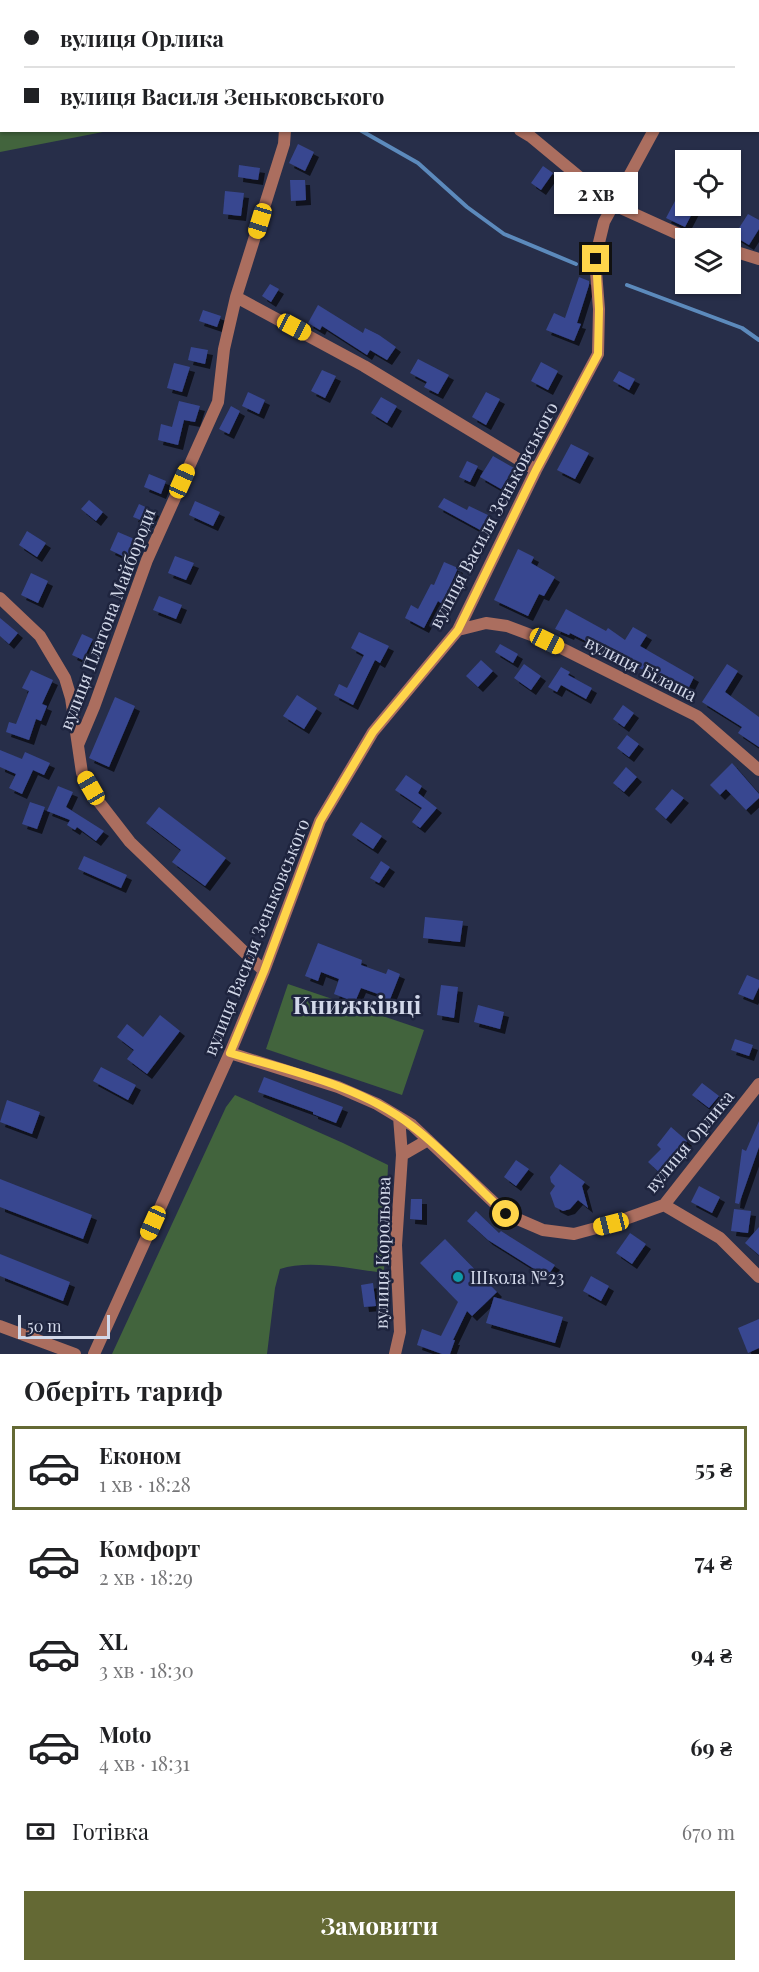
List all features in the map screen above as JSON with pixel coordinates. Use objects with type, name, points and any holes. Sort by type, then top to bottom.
[{"type":"street","name":"вулиця Платона Майбороди","points":[[78,745],[147,560],[218,402],[224,349],[236,297],[284,144],[285,132]]},
{"type":"street","points":[[523,132],[612,204],[675,233]]},
{"type":"street","name":"вулиця Василя Зеньковського","points":[[94,1354],[230,1053],[264,971],[320,821],[373,732],[458,630],[536,470],[598,354],[599,309],[596,259],[604,222],[653,132]]},
{"type":"street","points":[[741,253],[759,259]]},
{"type":"street","points":[[236,297],[354,360],[536,470]]},
{"type":"street","points":[[0,598],[40,636],[65,678],[71,698],[82,773],[99,802],[130,842],[264,971]]},
{"type":"street","name":"вулиця Білаша","points":[[458,630],[486,623],[507,626],[547,641],[697,716],[759,770]]},
{"type":"street","name":"вулиця Орлика","points":[[230,1053],[338,1087],[377,1104],[412,1125],[506,1214],[543,1230],[574,1234],[611,1224],[664,1205],[759,1084]]},
{"type":"street","name":"вулиця Корольова","points":[[395,1354],[400,1332],[396,1245],[402,1155],[399,1117]]},
{"type":"street","points":[[402,1155],[428,1140]]},
{"type":"street","points":[[664,1205],[720,1238],[759,1278]]},
{"type":"street","points":[[0,1326],[75,1354]]},
{"type":"green space","points":[[0,132],[103,132],[0,152]]},
{"type":"green space","points":[[288,984],[424,1030],[402,1095],[266,1049]]},
{"type":"green space","points":[[235,1095],[388,1165],[384,1273],[317,1265],[280,1269],[275,1288],[267,1354],[112,1354],[226,1107]]},
{"type":"building","points":[[298,144],[314,152],[305,171],[289,163]]},
{"type":"building","points":[[239,165],[260,168],[258,180],[238,177]]},
{"type":"building","points":[[543,166],[553,173],[541,190],[531,183]]},
{"type":"building","points":[[290,180],[305,180],[306,200],[291,201]]},
{"type":"building","points":[[225,191],[244,193],[241,216],[223,214]]},
{"type":"building","points":[[675,201],[675,216],[691,216],[685,227],[666,218]]},
{"type":"building","points":[[748,214],[759,220],[759,229],[749,245],[741,240],[741,228],[739,228]]},
{"type":"building","points":[[579,277],[589,281],[589,285],[577,323],[581,324],[574,341],[546,330],[554,313],[565,318]]},
{"type":"building","points":[[270,284],[279,289],[271,302],[262,296]]},
{"type":"building","points":[[318,305],[363,333],[365,328],[396,347],[387,360],[370,350],[367,355],[322,326],[320,330],[308,323]]},
{"type":"building","points":[[203,310],[221,316],[217,327],[199,321]]},
{"type":"building","points":[[191,347],[208,350],[205,364],[188,360]]},
{"type":"building","points":[[418,359],[449,375],[438,394],[424,387],[427,382],[410,373]]},
{"type":"building","points":[[541,362],[558,371],[548,390],[531,381]]},
{"type":"building","points":[[174,363],[190,367],[182,392],[167,388]]},
{"type":"building","points":[[322,370],[336,376],[325,398],[311,391]]},
{"type":"building","points":[[619,371],[635,379],[629,390],[613,381]]},
{"type":"building","points":[[248,392],[265,400],[259,414],[242,406]]},
{"type":"building","points":[[486,392],[500,399],[486,425],[472,417]]},
{"type":"building","points":[[381,397],[397,406],[387,423],[371,413]]},
{"type":"building","points":[[179,401],[200,406],[195,422],[184,420],[178,445],[158,440],[161,424],[172,427]]},
{"type":"building","points":[[231,406],[240,411],[229,434],[219,429]]},
{"type":"building","points":[[571,444],[589,453],[575,479],[557,470]]},
{"type":"building","points":[[493,456],[514,468],[501,489],[480,477]]},
{"type":"building","points":[[467,461],[478,466],[470,482],[459,477]]},
{"type":"building","points":[[149,474],[166,481],[161,494],[144,487]]},
{"type":"building","points":[[444,498],[467,510],[469,506],[490,516],[482,531],[438,507]]},
{"type":"building","points":[[89,500],[103,512],[96,521],[81,509]]},
{"type":"building","points":[[195,501],[220,512],[213,526],[189,515]]},
{"type":"building","points":[[139,504],[154,511],[148,523],[133,517]]},
{"type":"building","points":[[27,531],[46,543],[37,557],[19,545]]},
{"type":"building","points":[[118,532],[139,541],[131,560],[110,550]]},
{"type":"building","points":[[518,549],[534,557],[531,563],[555,577],[544,596],[539,594],[528,616],[494,600]]},
{"type":"building","points":[[175,556],[194,563],[186,580],[168,573]]},
{"type":"building","points":[[444,562],[458,568],[442,604],[438,601],[424,628],[405,618],[411,605],[418,609],[431,584],[434,585]]},
{"type":"building","points":[[31,573],[48,581],[38,603],[21,595]]},
{"type":"building","points":[[159,596],[182,605],[176,619],[153,610]]},
{"type":"building","points":[[566,609],[606,631],[608,628],[625,640],[633,627],[647,635],[640,646],[694,677],[687,691],[637,667],[638,665],[591,640],[590,643],[570,633],[569,635],[555,629]]},
{"type":"building","points":[[0,618],[18,633],[9,644],[0,636]]},
{"type":"building","points":[[359,632],[389,646],[380,663],[375,660],[353,705],[334,695],[339,684],[347,688],[364,655],[351,648]]},
{"type":"building","points":[[82,634],[93,639],[83,660],[72,655]]},
{"type":"building","points":[[500,644],[518,654],[513,663],[495,652]]},
{"type":"building","points":[[481,660],[493,671],[478,687],[466,676]]},
{"type":"building","points":[[524,664],[541,676],[531,690],[514,678]]},
{"type":"building","points":[[727,664],[738,671],[725,692],[759,717],[759,747],[738,733],[742,727],[702,702]]},
{"type":"building","points":[[561,667],[570,672],[568,675],[592,688],[586,699],[561,685],[557,692],[548,687]]},
{"type":"building","points":[[31,670],[53,680],[42,704],[47,706],[41,721],[36,719],[29,740],[6,732],[9,722],[16,724],[29,691],[22,688]]},
{"type":"building","points":[[297,695],[317,708],[304,729],[283,716]]},
{"type":"building","points":[[115,697],[135,706],[109,767],[89,758]]},
{"type":"building","points":[[623,705],[634,713],[624,727],[613,719]]},
{"type":"building","points":[[627,735],[639,744],[629,757],[617,748]]},
{"type":"building","points":[[0,750],[22,759],[25,752],[50,763],[44,775],[33,770],[22,794],[9,788],[16,774],[0,767]]},
{"type":"building","points":[[732,763],[759,794],[759,798],[746,810],[726,789],[720,795],[710,785]]},
{"type":"building","points":[[626,767],[637,777],[624,792],[613,783]]},
{"type":"building","points":[[406,775],[422,786],[418,793],[437,808],[420,828],[412,822],[422,808],[395,790]]},
{"type":"building","points":[[58,786],[73,792],[66,807],[104,831],[96,841],[77,827],[75,830],[67,825],[70,820],[47,811]]},
{"type":"building","points":[[672,789],[684,798],[666,819],[655,809]]},
{"type":"building","points":[[30,802],[45,807],[37,829],[22,824]]},
{"type":"building","points":[[159,807],[226,858],[205,886],[172,862],[181,850],[146,823]]},
{"type":"building","points":[[361,822],[382,836],[373,849],[352,835]]},
{"type":"building","points":[[84,856],[127,875],[121,888],[78,869]]},
{"type":"building","points":[[381,861],[390,867],[379,883],[370,878]]},
{"type":"building","points":[[425,917],[463,921],[460,942],[423,938]]},
{"type":"building","points":[[318,943],[362,960],[361,965],[386,974],[388,969],[400,974],[387,1007],[375,1003],[378,994],[361,988],[355,1002],[334,994],[339,979],[321,972],[318,981],[305,976]]},
{"type":"building","points":[[747,975],[759,980],[759,987],[753,1000],[738,994]]},
{"type":"building","points":[[441,985],[458,987],[454,1018],[437,1015]]},
{"type":"building","points":[[478,1005],[504,1012],[500,1029],[474,1022]]},
{"type":"building","points":[[160,1015],[180,1031],[147,1074],[127,1059],[134,1050],[117,1037],[127,1024],[143,1037]]},
{"type":"building","points":[[735,1039],[753,1045],[749,1056],[731,1050]]},
{"type":"building","points":[[101,1067],[136,1085],[128,1100],[93,1081]]},
{"type":"building","points":[[264,1077],[343,1107],[336,1123],[258,1092]]},
{"type":"building","points":[[702,1083],[719,1096],[709,1108],[692,1095]]},
{"type":"building","points":[[7,1100],[40,1112],[32,1134],[0,1122]]},
{"type":"building","points":[[759,1121],[759,1147],[739,1204],[735,1203],[742,1149],[746,1151]]},
{"type":"building","points":[[671,1127],[687,1141],[661,1174],[648,1162],[661,1149],[657,1145]]},
{"type":"building","points":[[516,1160],[529,1169],[516,1186],[504,1177]]},
{"type":"building","points":[[560,1164],[585,1182],[582,1186],[588,1208],[578,1200],[570,1209],[563,1211],[555,1207],[550,1193],[555,1186],[550,1177]]},
{"type":"building","points":[[0,1179],[92,1215],[83,1239],[0,1207]]},
{"type":"building","points":[[699,1186],[720,1197],[712,1213],[691,1202]]},
{"type":"building","points":[[411,1199],[422,1199],[422,1220],[410,1219]]},
{"type":"building","points":[[734,1209],[751,1211],[748,1233],[731,1231]]},
{"type":"building","points":[[476,1211],[499,1233],[501,1231],[555,1265],[547,1277],[488,1240],[467,1221]]},
{"type":"building","points":[[759,1227],[759,1255],[745,1243]]},
{"type":"building","points":[[630,1233],[646,1244],[632,1264],[616,1253]]},
{"type":"building","name":"Школа №23","points":[[445,1239],[497,1292],[472,1316],[467,1311],[453,1340],[455,1340],[450,1354],[442,1354],[417,1345],[422,1329],[441,1336],[458,1302],[420,1263]]},
{"type":"building","points":[[0,1254],[70,1282],[63,1301],[0,1276]]},
{"type":"building","points":[[591,1276],[609,1286],[601,1301],[583,1291]]},
{"type":"building","points":[[373,1283],[376,1306],[364,1307],[361,1285]]},
{"type":"building","name":"Школа №23","points":[[494,1297],[563,1317],[555,1343],[486,1323]]},
{"type":"building","points":[[759,1319],[759,1348],[748,1353],[738,1328]]},
{"type":"waterway","points":[[364,132],[418,163],[467,207],[504,234],[576,264]]},
{"type":"waterway","points":[[627,285],[742,328],[759,340]]},
{"type":"place","name":"Школа №23","points":[[458,1277]]},
{"type":"district","name":"Книжківці","points":[[357,1004]]},
{"type":"route","points":[[506,1214],[412,1125],[377,1104],[338,1087],[230,1053],[264,971],[320,821],[373,732],[458,630],[536,470],[598,354],[599,309],[596,259]]}]
